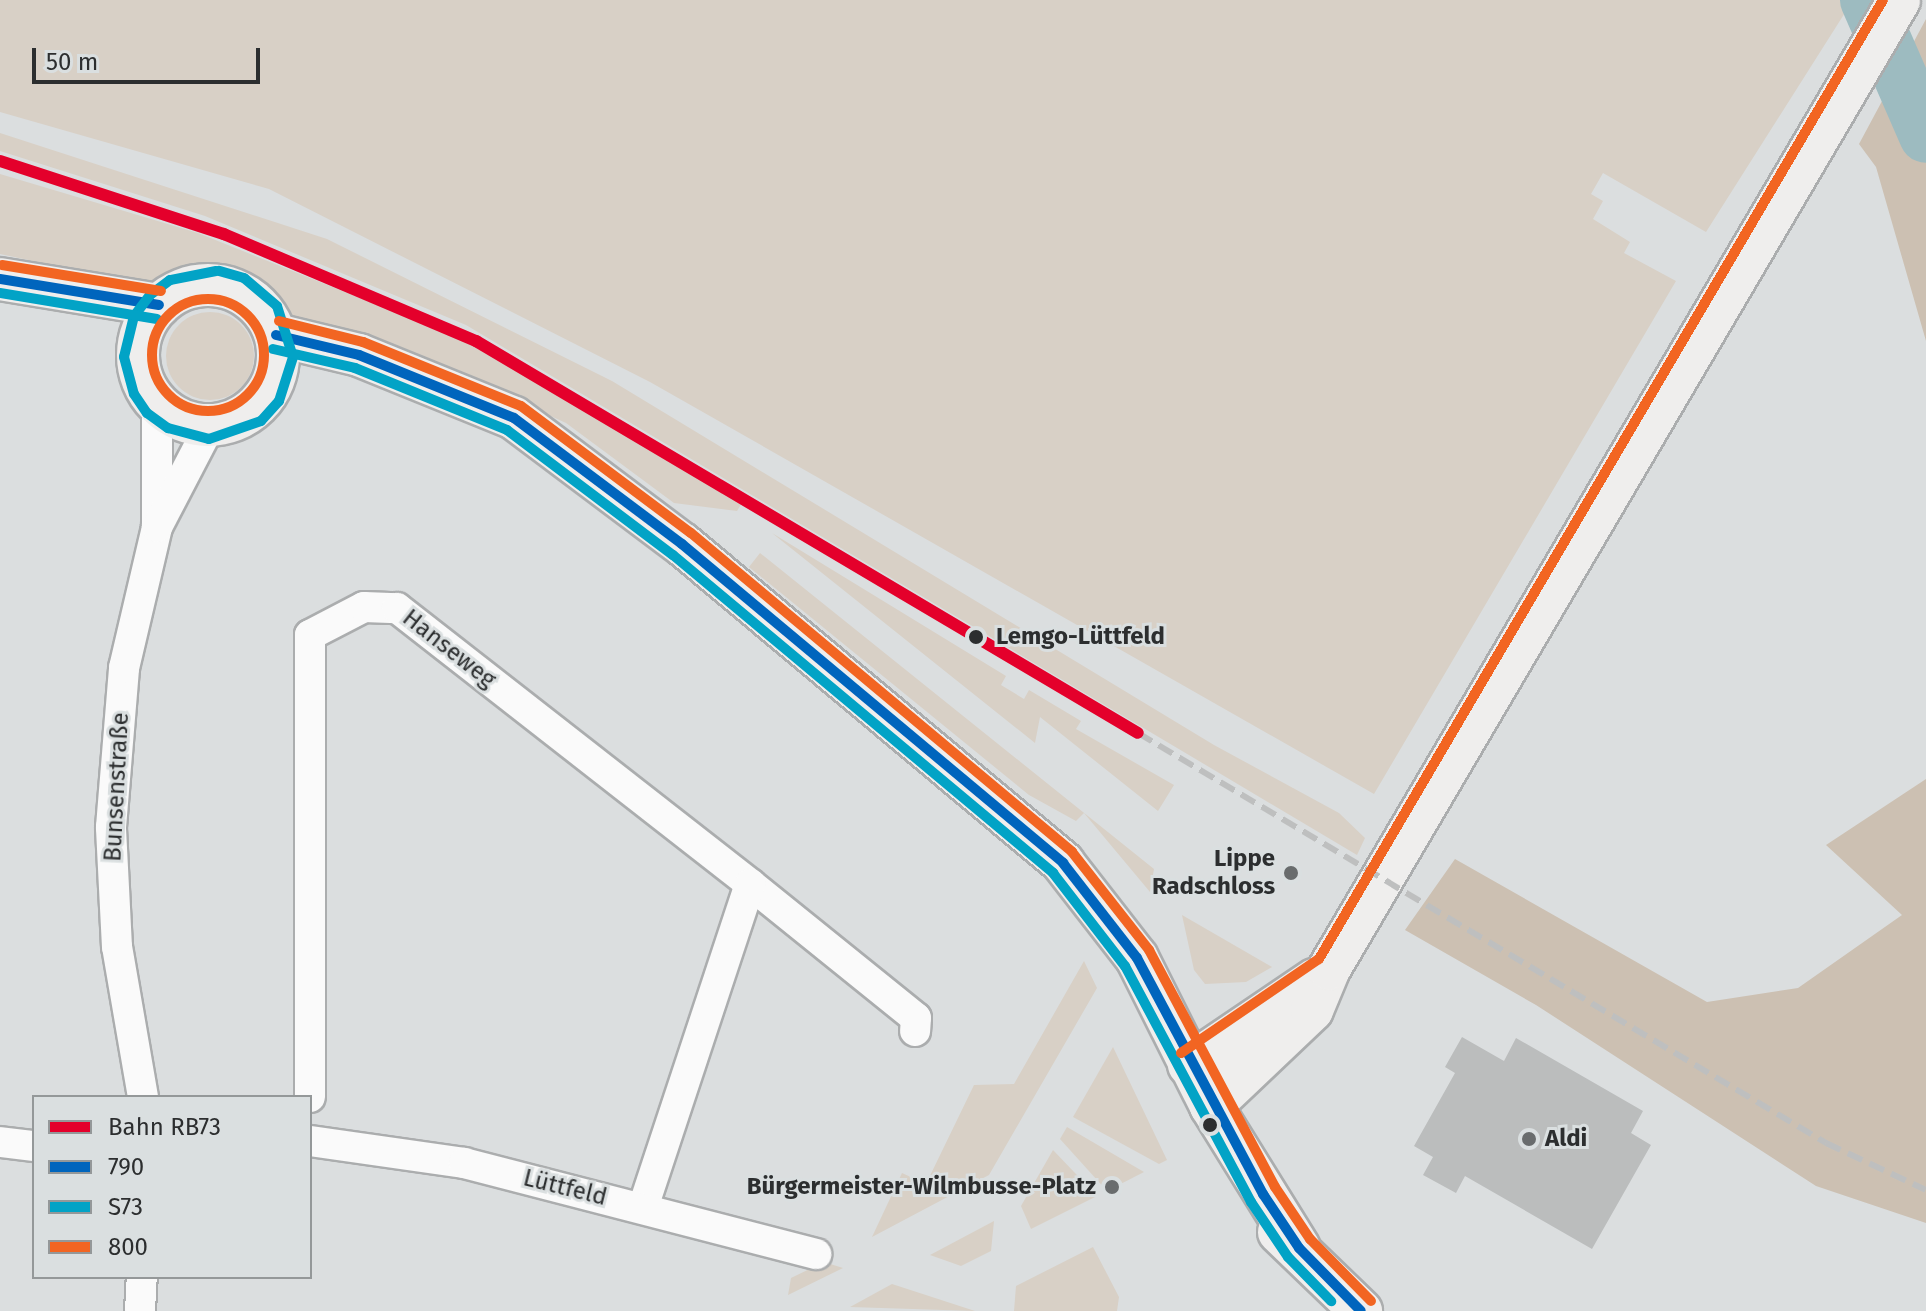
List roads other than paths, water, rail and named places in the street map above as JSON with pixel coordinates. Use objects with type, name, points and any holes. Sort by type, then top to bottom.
[{"type":"main road","points":[[1211,1106],[1312,1010],[1329,969],[1899,0]]},
{"type":"main road","points":[[0,279],[52,289],[149,323]]},
{"type":"main road","points":[[195,286],[236,290],[267,316],[276,356],[251,411],[210,425],[173,415],[157,403],[141,374],[149,323],[195,286]]},
{"type":"main road","points":[[276,356],[394,368],[514,418],[682,544],[1063,863],[1137,958],[1211,1106],[1227,1158],[1253,1203],[1361,1311]]},
{"type":"main road","points":[[1189,1065],[1329,969]]},
{"type":"street","name":"Bunsenstraße","points":[[143,1095],[117,947],[111,827],[124,668],[157,527],[157,403]]},
{"type":"street","name":"Bunsenstraße","points":[[157,527],[210,425]]},
{"type":"street","name":"Hanseweg","points":[[310,1095],[310,635],[364,607],[397,608],[916,1018],[915,1031]]},
{"type":"street","points":[[643,1207],[750,884]]},
{"type":"street","name":"Lüttfeld","points":[[312,1141],[464,1163],[816,1254]]},
{"type":"street","points":[[0,1142],[32,1146]]},
{"type":"street","points":[[140,1311],[142,1279]]},
{"type":"waterway","points":[[1867,0],[1926,136]]},
{"type":"railway","points":[[1138,733],[1826,1143],[1926,1190]]},
{"type":"rail line","name":"RB73","points":[[0,161],[224,234],[476,341],[1138,733]]},
{"type":"place","name":"Lemgo-Lüttfeld","points":[[976,637]]},
{"type":"place","name":"Lippe Radschloss","points":[[1291,873]]},
{"type":"place","name":"Aldi","points":[[1529,1139]]},
{"type":"place","name":"Bürgermeister-Wilmbusse-Platz","points":[[1112,1187]]}]
